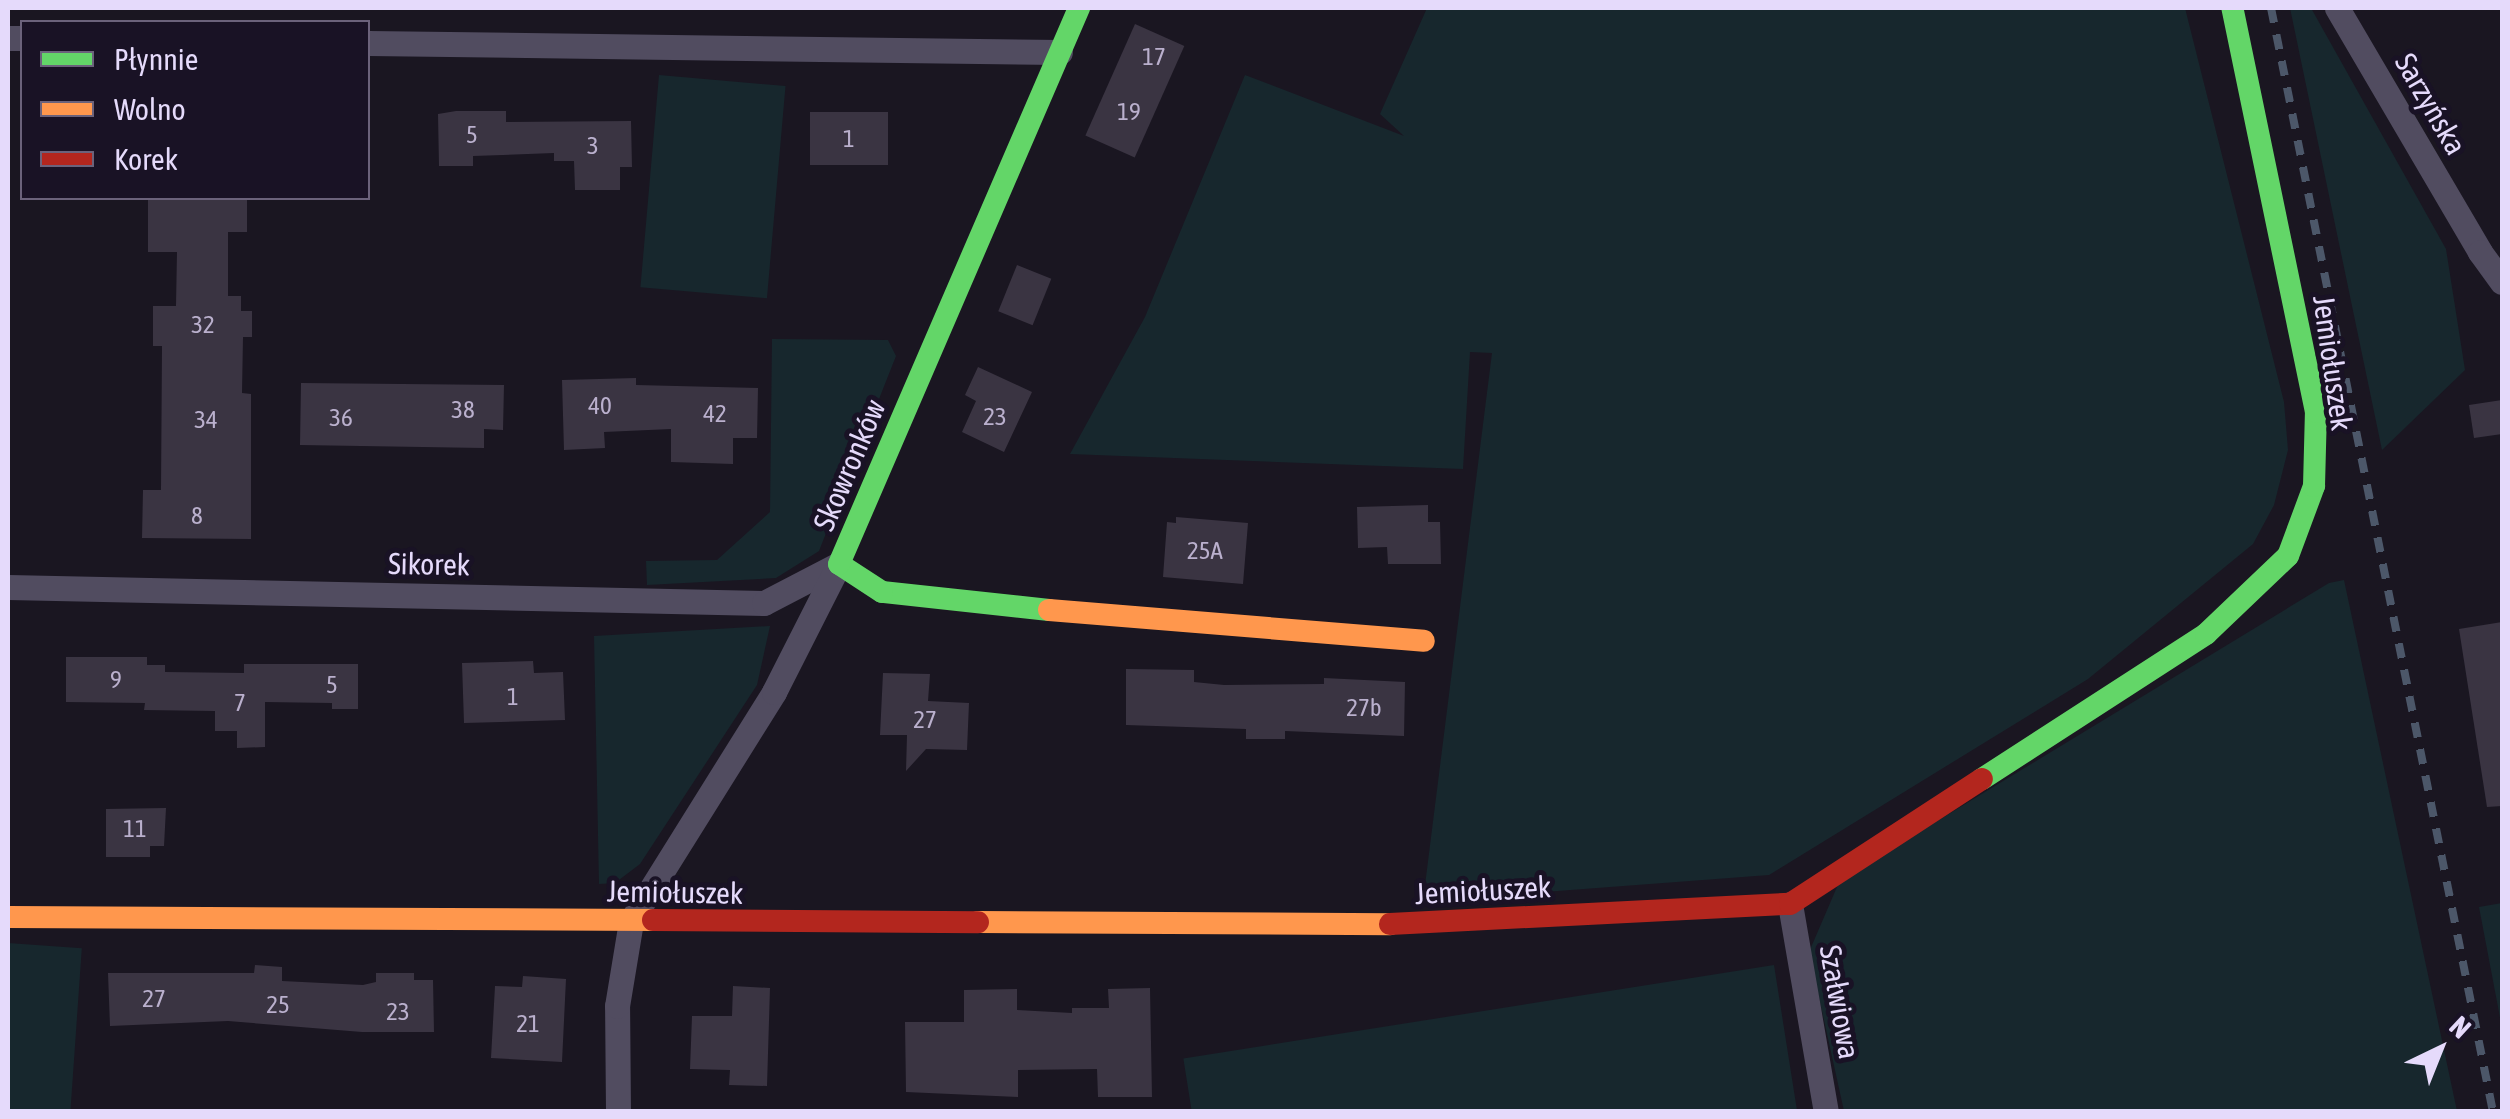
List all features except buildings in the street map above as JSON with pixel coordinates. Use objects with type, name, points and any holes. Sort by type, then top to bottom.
[{"type":"street","name":"Skowronków","points":[[1079,8],[840,564],[882,592],[1119,617],[1424,641]]},
{"type":"street","name":"Jemiołuszek","points":[[8,917],[1406,924],[1790,904],[2206,634],[2288,556],[2314,486],[2316,412],[2232,8]]},
{"type":"street","name":"Sarzyńska","points":[[2337,8],[2480,252],[2502,282]]},
{"type":"street","points":[[370,43],[1060,52]]},
{"type":"street","points":[[618,1112],[617,1006],[631,921],[774,692],[840,564]]},
{"type":"street","name":"Sikorek","points":[[8,587],[764,603],[840,564]]},
{"type":"street","name":"Szałwiowa","points":[[1790,904],[1826,1112]]},
{"type":"shaded area","points":[[1427,8],[2185,8],[2284,402],[2288,450],[2274,505],[2253,544],[2088,679],[1769,875],[1423,901],[1492,353],[1470,352],[1463,469],[1070,454],[1145,317],[1245,75],[1404,136],[1380,114]]},
{"type":"shaded area","points":[[2290,8],[2311,8],[2446,249],[2465,370],[2382,450]]},
{"type":"shaded area","points":[[659,75],[786,86],[767,298],[640,287]]},
{"type":"shaded area","points":[[772,339],[888,340],[896,356],[819,551],[776,578],[647,585],[646,561],[717,560],[770,512]]},
{"type":"shaded area","points":[[2344,580],[2457,1111],[1844,1111],[1809,952],[1840,880],[2329,583]]},
{"type":"shaded area","points":[[770,626],[757,685],[640,864],[615,883],[599,884],[594,636]]},
{"type":"shaded area","points":[[2502,903],[2502,1028],[2479,907]]},
{"type":"shaded area","points":[[8,943],[82,948],[70,1112],[8,1111]]},
{"type":"shaded area","points":[[1774,965],[1797,1111],[1192,1112],[1183,1059]]},
{"type":"railway","points":[[2271,8],[2493,1112]]},
{"type":"traffic: fast","points":[[1049,610],[882,592],[839,564],[1079,8]]},
{"type":"traffic: fast","points":[[1982,779],[2206,634],[2288,556],[2314,486],[2316,412],[2232,8]]},
{"type":"traffic: slow","points":[[1049,610],[1424,641]]},
{"type":"traffic: slow","points":[[8,917],[653,920]]},
{"type":"traffic: slow","points":[[978,922],[1390,924]]},
{"type":"traffic: jam","points":[[1390,924],[1790,904],[1982,779]]},
{"type":"traffic: jam","points":[[653,920],[978,922]]}]
